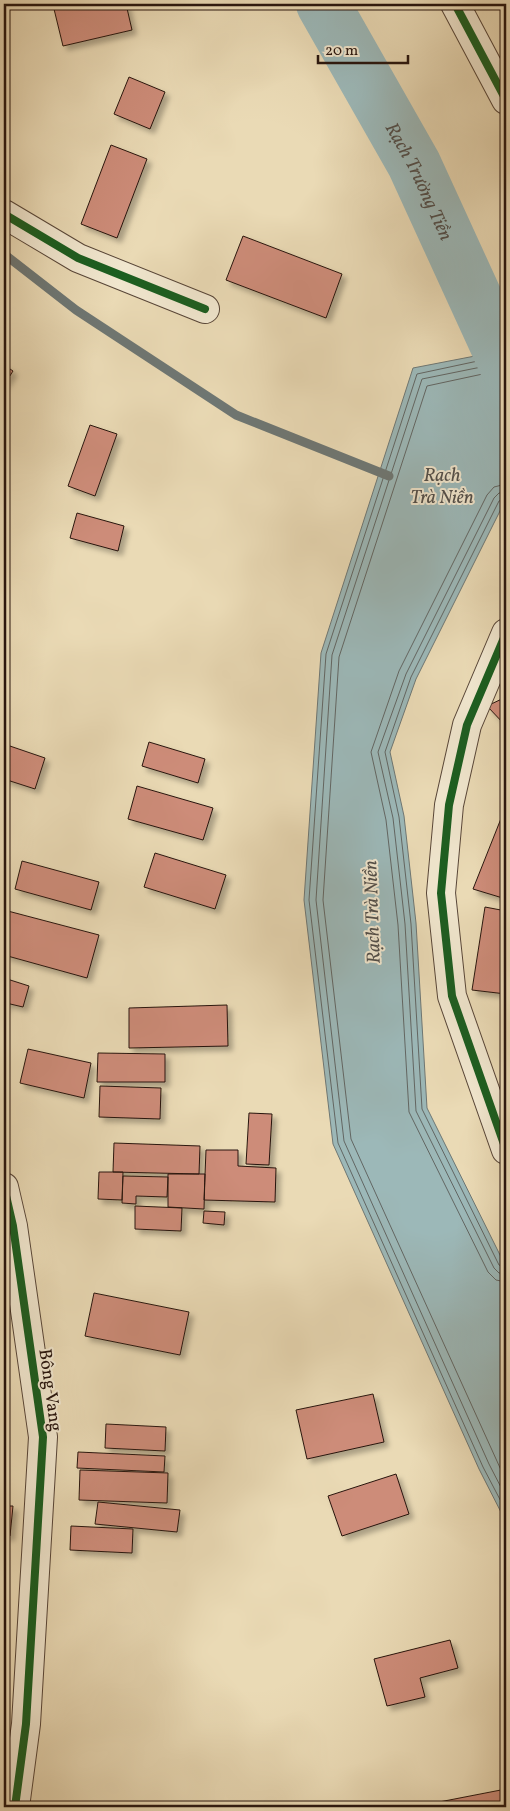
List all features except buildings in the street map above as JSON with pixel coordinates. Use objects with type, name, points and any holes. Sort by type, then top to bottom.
[{"type":"street","points":[[455,4],[506,100]]},
{"type":"street","points":[[4,214],[78,258],[205,309]]},
{"type":"street","points":[[506,633],[467,724],[448,805],[441,893],[452,996],[506,1150]]},
{"type":"street","name":"Bông Vang","points":[[6,1203],[43,1438],[26,1724],[15,1807]]},
{"type":"water","name":"Rạch Trà Niền","points":[[506,350],[506,499],[416,679],[390,752],[404,816],[416,923],[427,1108],[506,1267],[506,1522],[479,1469],[333,1144],[304,900],[321,653],[413,368]]},
{"type":"waterway","name":"Rạch Trường Tiền","points":[[323,4],[414,164],[506,365]]},
{"type":"waterway","points":[[4,254],[76,310],[236,415],[389,476]]},
{"type":"cycle path","points":[[455,4],[506,100]]},
{"type":"cycle path","points":[[4,214],[78,258],[205,309]]},
{"type":"cycle path","points":[[506,633],[467,725],[449,805],[441,893],[452,996],[506,1150]]},
{"type":"cycle path","points":[[4,1187],[13,1226],[43,1437],[26,1724],[15,1807]]}]
